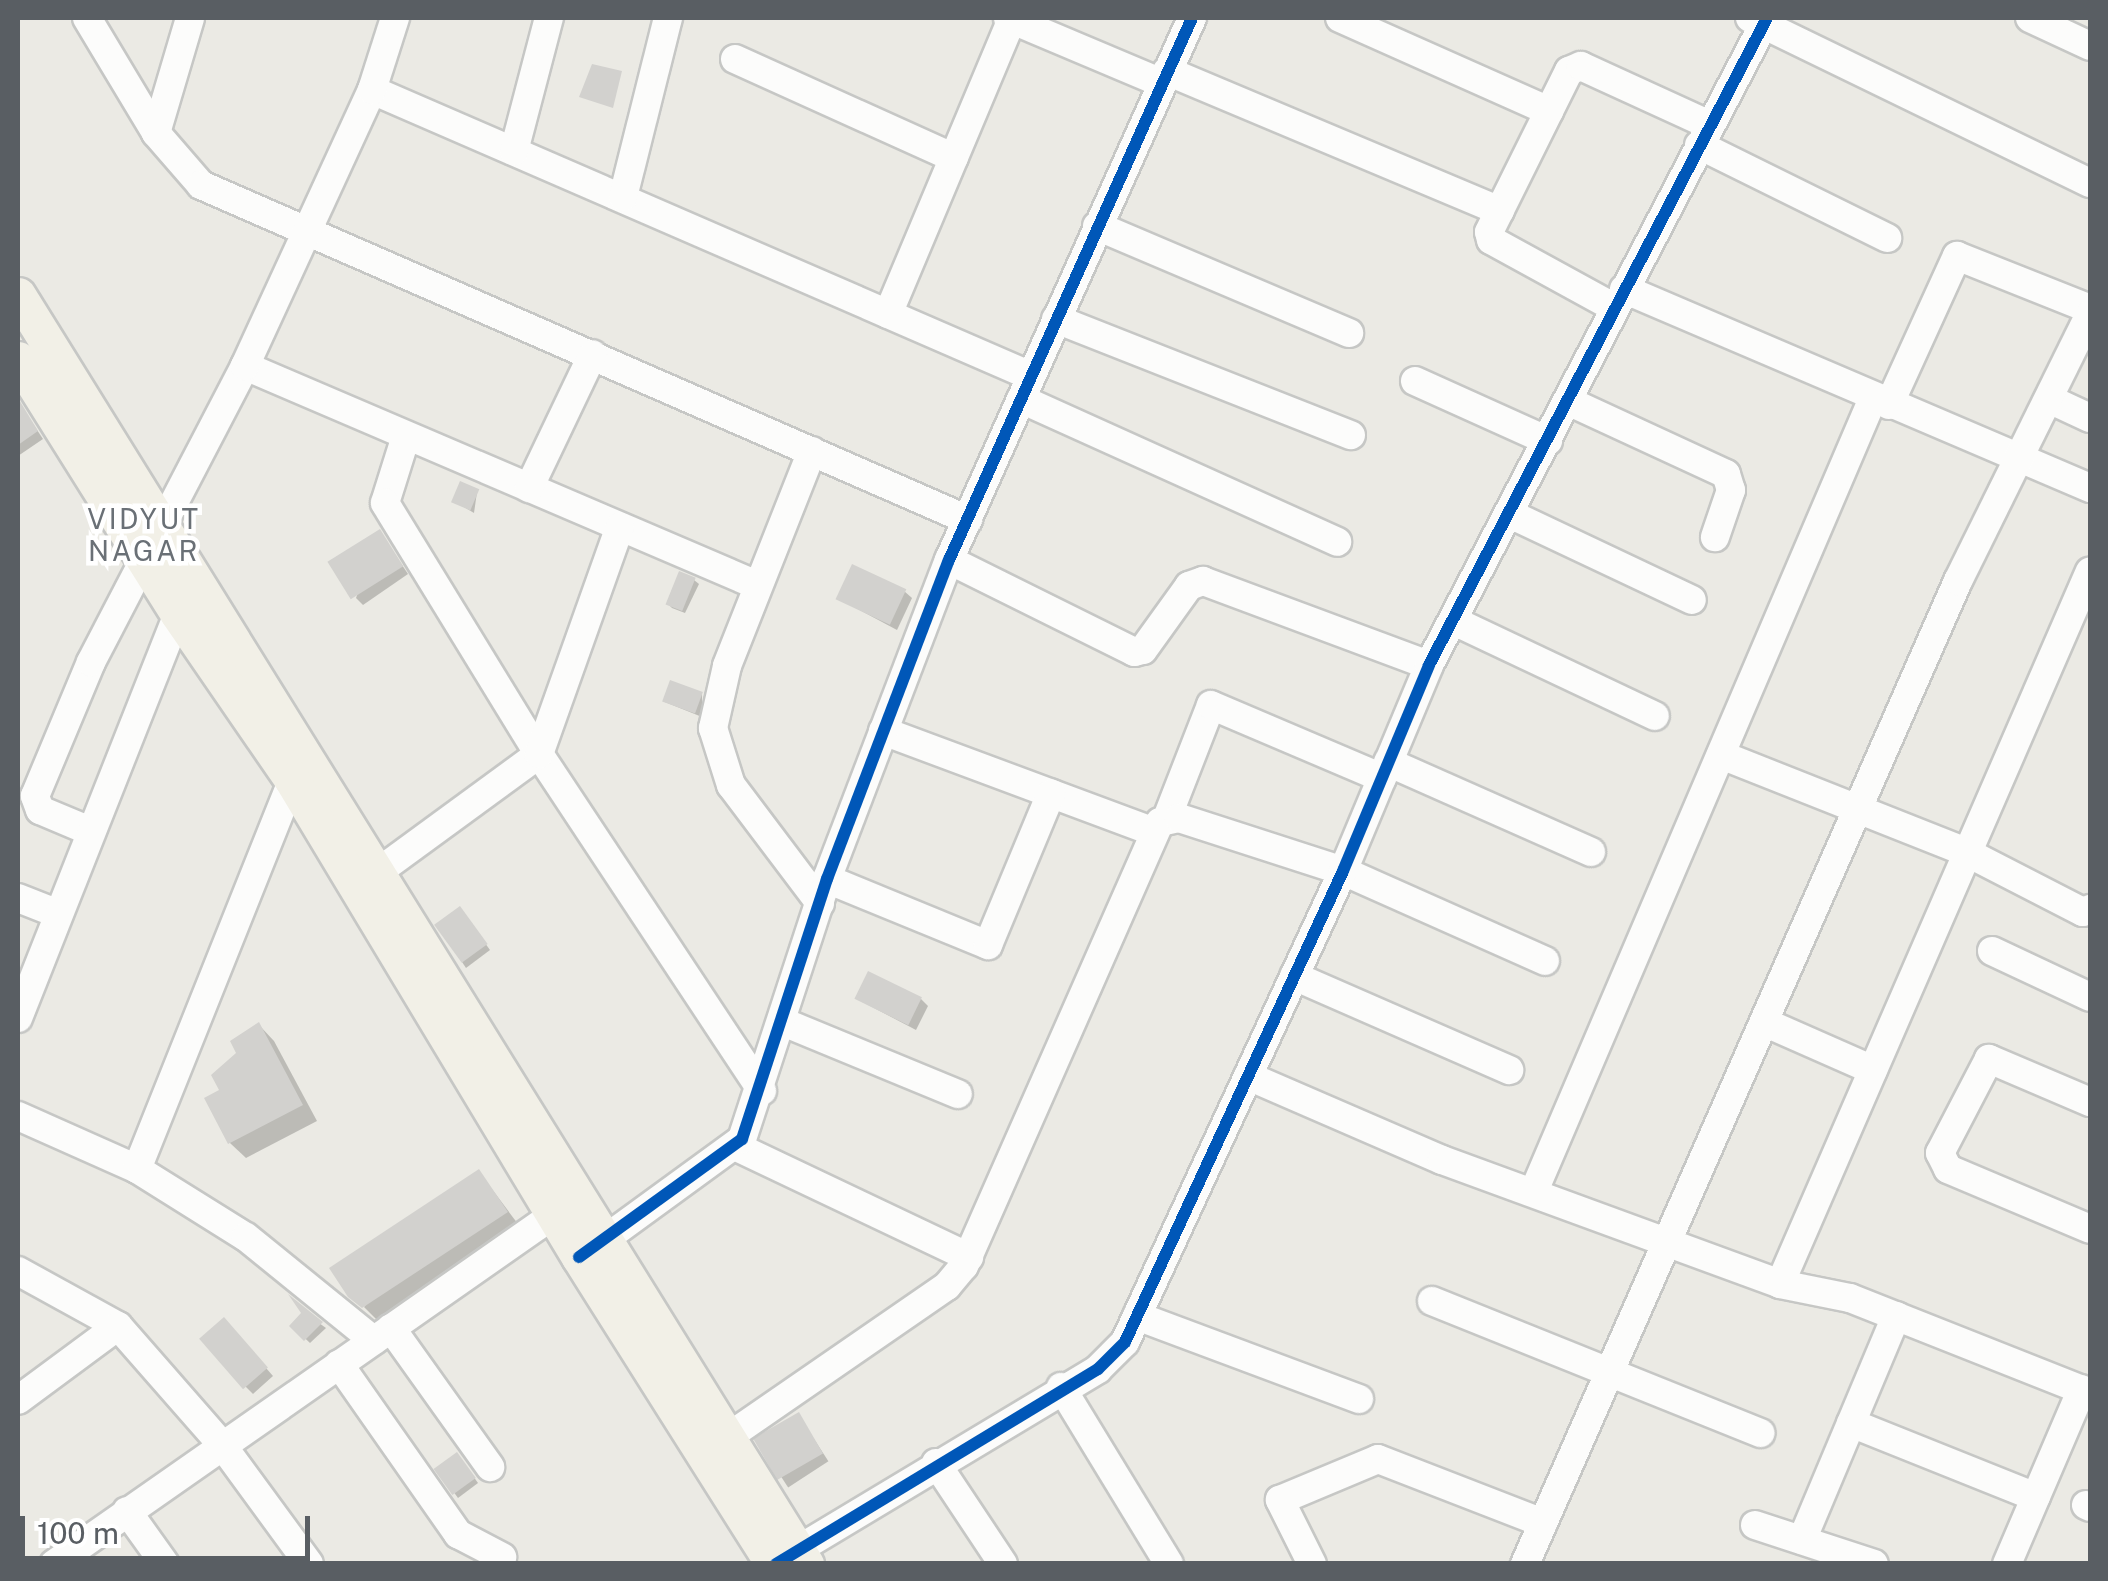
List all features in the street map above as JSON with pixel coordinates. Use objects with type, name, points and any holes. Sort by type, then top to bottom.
[{"type":"main road","points":[[18,296],[566,1206],[788,1560]]},
{"type":"main road","points":[[18,359],[178,614],[378,872],[566,1206]]},
{"type":"main road","points":[[592,1248],[728,1437],[788,1560]]},
{"type":"street","points":[[87,18],[156,133],[202,184],[968,520]]},
{"type":"street","points":[[156,133],[190,18]]},
{"type":"street","points":[[90,831],[40,810],[35,796],[91,662],[246,366],[372,90],[394,18]]},
{"type":"street","points":[[514,151],[549,18]]},
{"type":"street","points":[[623,197],[668,18]]},
{"type":"street","points":[[888,314],[1010,18],[1500,211]]},
{"type":"street","points":[[592,1248],[737,1147],[762,1091],[823,891],[948,560],[1192,18]]},
{"type":"street","points":[[1340,18],[1549,111]]},
{"type":"street","points":[[2030,18],[2090,46]]},
{"type":"street","points":[[788,1560],[936,1463],[1098,1369],[1125,1342],[1342,871],[1429,665],[1548,441],[1760,20],[2090,184]]},
{"type":"street","points":[[734,60],[954,158]]},
{"type":"street","points":[[1888,238],[1581,66],[1570,71],[1489,232],[1496,247],[2090,488]]},
{"type":"street","points":[[372,90],[888,314],[1026,388],[1336,542]]},
{"type":"street","points":[[1097,226],[1349,333]]},
{"type":"street","points":[[1526,1564],[1664,1242],[1860,812],[1958,581],[2090,311],[1957,256],[1881,402],[1721,755],[1534,1191]]},
{"type":"street","points":[[1056,319],[1350,436]]},
{"type":"street","points":[[529,488],[593,354]]},
{"type":"street","points":[[246,366],[757,585]]},
{"type":"street","points":[[1415,381],[1548,441]]},
{"type":"street","points":[[2049,399],[2090,418]]},
{"type":"street","points":[[1568,401],[1726,474],[1732,490],[1715,536]]},
{"type":"street","points":[[406,436],[385,503],[538,754],[762,1091]]},
{"type":"street","points":[[812,451],[757,585],[713,728],[731,784],[823,891],[988,945],[1051,794]]},
{"type":"street","points":[[1510,514],[1692,600]]},
{"type":"street","points":[[378,872],[538,754],[620,527]]},
{"type":"street","points":[[948,560],[1134,652],[1143,650],[1189,586],[1203,581],[1429,665]]},
{"type":"street","points":[[1780,1284],[2090,571]]},
{"type":"street","points":[[18,1018],[56,913],[178,614]]},
{"type":"street","points":[[1454,621],[1656,716]]},
{"type":"street","points":[[728,1437],[947,1286],[969,1257],[1211,705],[1592,852]]},
{"type":"street","points":[[883,732],[1051,794],[1342,871],[1545,960]]},
{"type":"street","points":[[1721,755],[1968,853],[2083,912],[2090,909]]},
{"type":"street","points":[[137,1169],[298,766]]},
{"type":"street","points":[[18,898],[56,913]]},
{"type":"street","points":[[1992,951],[2090,997]]},
{"type":"street","points":[[1294,976],[1508,1070]]},
{"type":"street","points":[[783,1022],[958,1094]]},
{"type":"street","points":[[1764,1022],[1873,1070]]},
{"type":"street","points":[[2090,1102],[1990,1060],[1940,1153],[1948,1169],[2090,1229]]},
{"type":"street","points":[[1248,1076],[1442,1160],[1780,1284],[1850,1298],[2086,1391],[2007,1564]]},
{"type":"street","points":[[18,1116],[137,1169],[246,1237],[382,1334],[490,1467]]},
{"type":"street","points":[[737,1147],[969,1257]]},
{"type":"street","points":[[54,1564],[566,1206]]},
{"type":"street","points":[[18,1272],[118,1326],[222,1445],[309,1564]]},
{"type":"street","points":[[1432,1301],[1760,1433]]},
{"type":"street","points":[[1138,1316],[1359,1399]]},
{"type":"street","points":[[1802,1540],[1896,1316]]},
{"type":"street","points":[[18,1400],[118,1326]]},
{"type":"street","points":[[339,1364],[458,1534],[502,1557]]},
{"type":"street","points":[[1062,1388],[1170,1564]]},
{"type":"street","points":[[1851,1424],[2036,1497]]},
{"type":"street","points":[[1307,1562],[1280,1500],[1378,1459],[1543,1523]]},
{"type":"street","points":[[936,1463],[1003,1564]]},
{"type":"street","points":[[127,1511],[166,1564]]},
{"type":"street","points":[[1755,1525],[1874,1564]]},
{"type":"building","points":[[592,64],[622,71],[613,108],[579,97]]},
{"type":"building","points":[[18,398],[38,431],[18,445]]},
{"type":"building","points":[[460,481],[479,489],[470,510],[451,502]]},
{"type":"building","points":[[380,529],[403,566],[351,599],[327,562]]},
{"type":"building","points":[[852,564],[906,589],[890,625],[836,599]]},
{"type":"building","points":[[679,571],[696,578],[682,611],[666,604]]},
{"type":"building","points":[[670,680],[703,692],[695,714],[662,702]]},
{"type":"building","points":[[460,906],[488,944],[462,963],[434,925]]},
{"type":"building","points":[[868,971],[922,997],[908,1025],[854,999]]},
{"type":"building","points":[[259,1022],[303,1105],[228,1144],[204,1098],[219,1090],[211,1075],[236,1053],[230,1041]]},
{"type":"building","points":[[479,1169],[508,1212],[362,1308],[348,1297],[329,1268]]},
{"type":"building","points":[[288,1294],[323,1322],[304,1341],[289,1326],[301,1313]]},
{"type":"building","points":[[224,1317],[268,1368],[243,1389],[199,1339]]},
{"type":"building","points":[[799,1412],[823,1454],[777,1480],[753,1438]]},
{"type":"building","points":[[457,1452],[476,1478],[452,1495],[434,1469]]},
{"type":"cycle path","points":[[579,1257],[742,1139],[827,879],[949,560],[1192,18]]},
{"type":"cycle path","points":[[776,1564],[1098,1369],[1125,1342],[1343,871],[1429,665],[1767,18]]},
{"type":"district","name":"VIDYUT NAGAR","points":[[144,535]]}]
